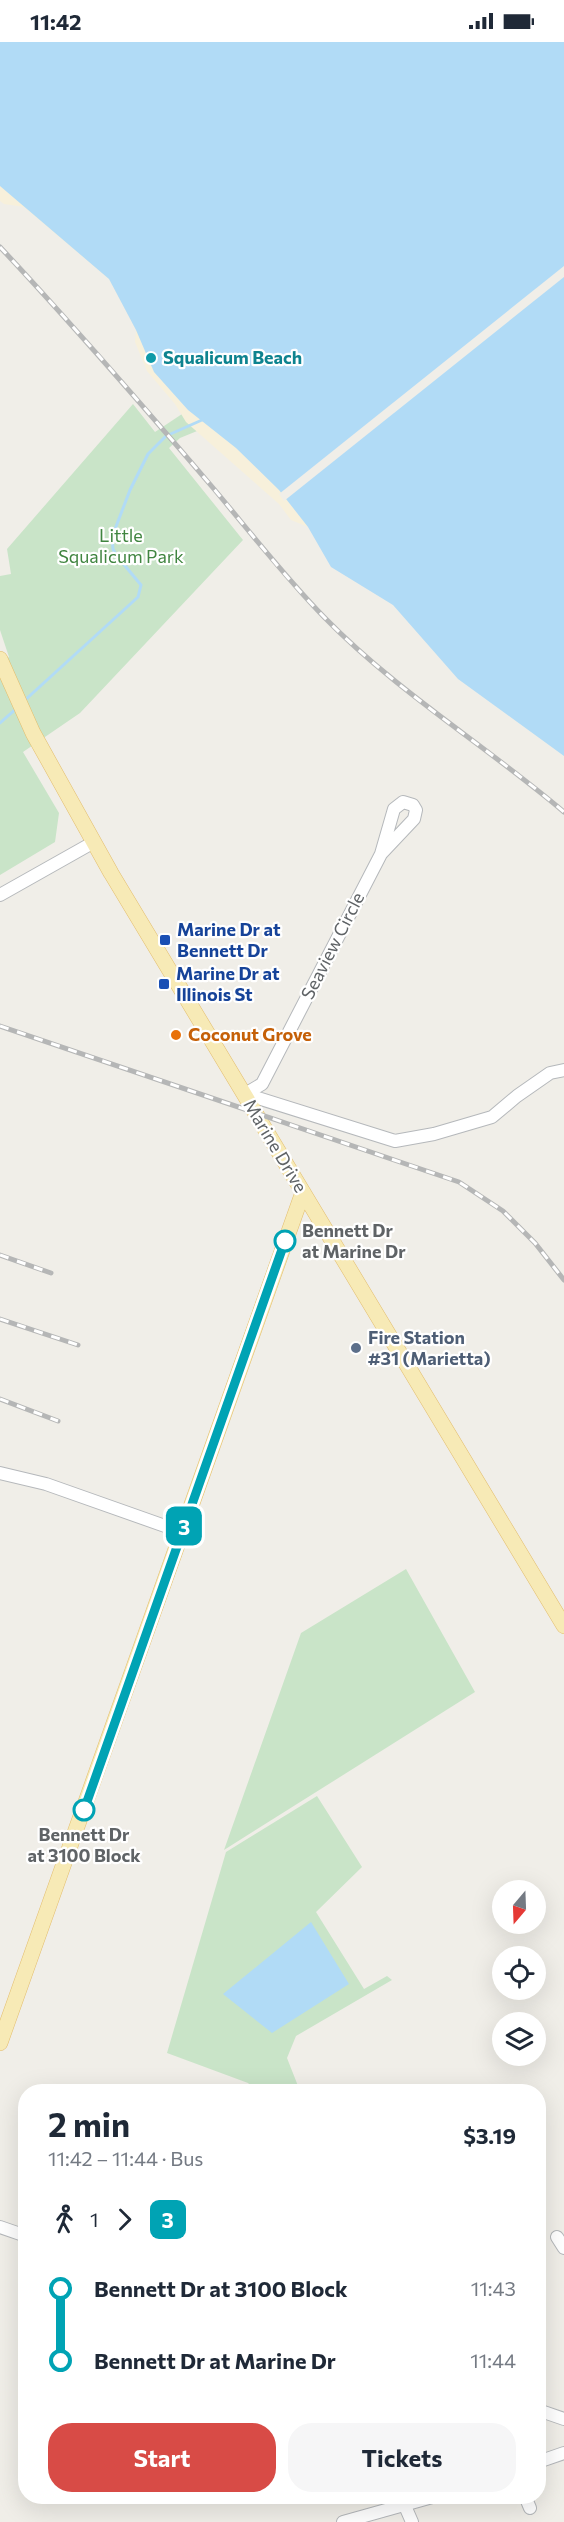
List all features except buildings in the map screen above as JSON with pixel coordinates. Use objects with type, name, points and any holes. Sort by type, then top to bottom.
[{"type":"main road","name":"Marine Drive","points":[[0,659],[33,732],[94,842],[564,1626]]},
{"type":"main road","points":[[0,2043],[303,1192]]},
{"type":"street","points":[[0,895],[94,842]]},
{"type":"street","name":"Seaview Circle","points":[[245,1094],[262,1084],[381,854]]},
{"type":"street","points":[[245,1094],[394,1141],[434,1134],[492,1117],[550,1072],[564,1070]]},
{"type":"street","points":[[0,1473],[46,1484],[182,1532]]},
{"type":"street","points":[[0,2227],[18,2233]]},
{"type":"street","points":[[557,2236],[564,2248]]},
{"type":"street","points":[[546,2413],[564,2419]]},
{"type":"street","points":[[546,2459],[564,2453]]},
{"type":"street","points":[[343,2522],[411,2504]]},
{"type":"street","points":[[405,2506],[412,2522]]},
{"type":"green space","name":"Little Squalicum Park","points":[[133,404],[155,432],[188,410],[202,429],[180,438],[169,448],[243,540],[80,713],[23,752],[59,813],[55,842],[0,875],[0,661],[9,657],[0,630],[0,576],[11,574],[7,549]]},
{"type":"green space","points":[[406,1569],[475,1692],[224,1850],[301,1633]]},
{"type":"green space","points":[[317,1796],[362,1867],[316,1912],[364,1989],[387,1976],[392,1980],[296,2036],[287,2058],[297,2084],[249,2084],[167,2053],[226,1852]]},
{"type":"sand","name":"Squalicum Beach","points":[[0,178],[118,278],[308,527],[291,520],[279,504],[186,422],[175,404],[147,371],[135,342],[136,330],[109,279],[24,207],[4,204],[0,201]]},
{"type":"water","points":[[0,42],[564,42],[564,756],[458,679],[393,605],[331,567],[308,527],[279,490],[236,448],[188,410],[154,372],[136,330],[109,279],[0,186]]},
{"type":"water","points":[[311,1922],[349,1984],[272,2033],[223,1994]]},
{"type":"pier","points":[[564,266],[564,277],[284,501],[279,494]]},
{"type":"waterway","points":[[24,701],[138,597],[141,585],[116,555],[112,537],[130,490],[148,454],[166,436],[202,420]]},
{"type":"waterway","points":[[0,723],[17,708]]},
{"type":"railway","points":[[0,247],[108,367],[324,617],[411,694],[564,812]]},
{"type":"railway","points":[[0,1026],[459,1182],[503,1211],[535,1243],[564,1280]]},
{"type":"railway","points":[[0,1255],[51,1273]]},
{"type":"railway","points":[[0,1319],[78,1345]]},
{"type":"railway","points":[[0,1399],[58,1421]]},
{"type":"bus line","name":"3","points":[[84,1810],[285,1241]]},
{"type":"place","name":"Squalicum Beach","points":[[151,358]]},
{"type":"place","name":"Marine Dr at Bennett Dr","points":[[165,940]]},
{"type":"place","name":"Marine Dr at Illinois St","points":[[164,984]]},
{"type":"place","name":"Coconut Grove","points":[[176,1035]]},
{"type":"place","name":"Bennett Dr at Marine Dr","points":[[285,1241]]},
{"type":"place","name":"Fire Station #31 (Marietta)","points":[[356,1348]]},
{"type":"place","name":"Bennett Dr at 3100 Block","points":[[84,1810]]}]
